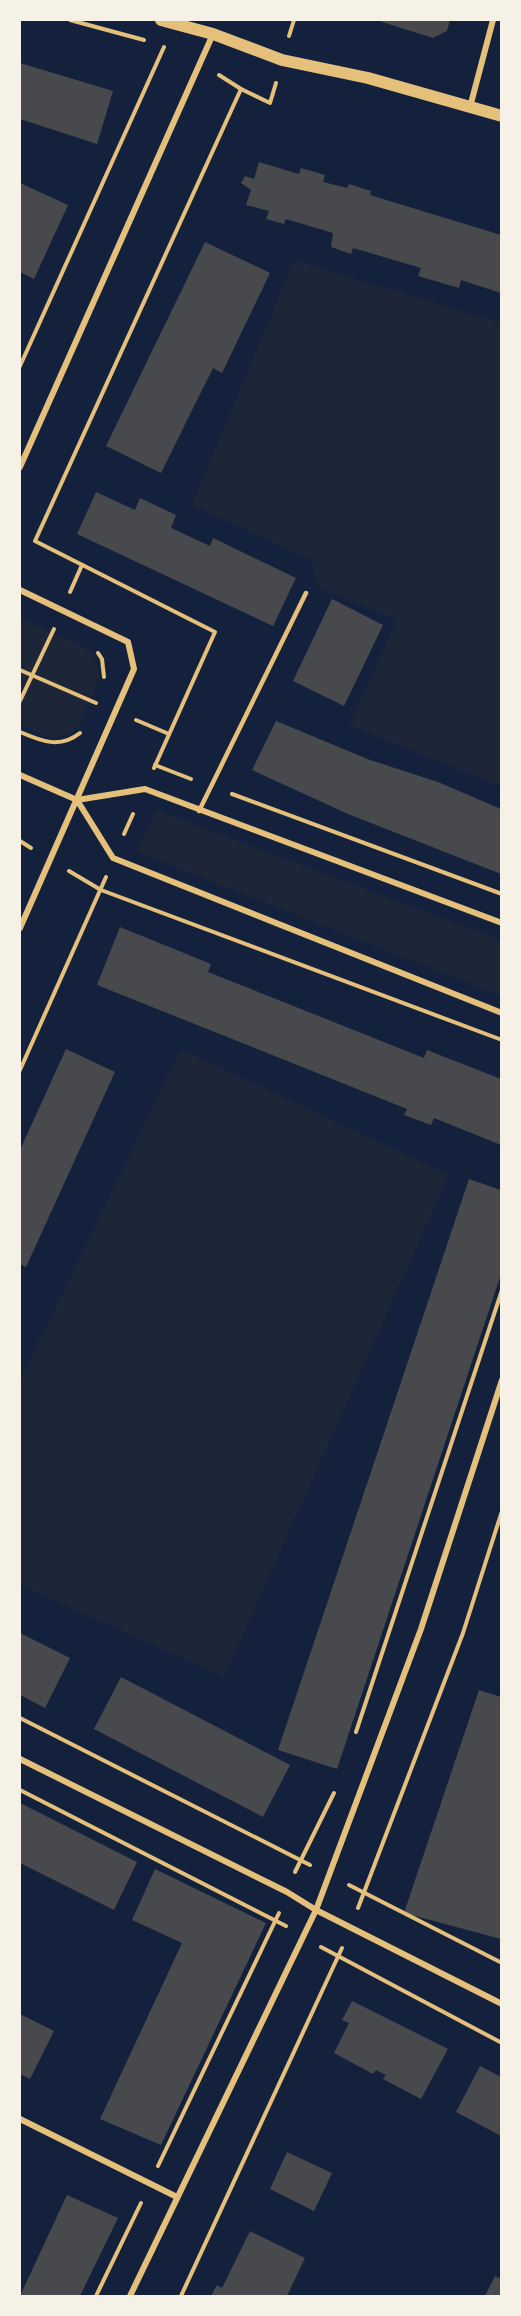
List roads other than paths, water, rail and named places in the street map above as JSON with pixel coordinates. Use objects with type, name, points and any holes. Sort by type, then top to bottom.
[{"type":"main road","points":[[161,20],[213,34],[282,60],[368,78],[501,116]]},
{"type":"street","points":[[470,107],[493,20]]},
{"type":"street","points":[[20,467],[213,34]]},
{"type":"street","points":[[20,590],[128,642],[134,669],[20,928]]},
{"type":"street","points":[[20,775],[77,800],[144,789],[501,923]]},
{"type":"street","points":[[77,800],[113,858],[501,1013]]},
{"type":"street","points":[[130,2296],[316,1910],[421,1629],[501,1380]]},
{"type":"street","points":[[20,1759],[287,1892],[316,1910],[501,2004]]},
{"type":"street","points":[[20,2119],[151,2182],[177,2197]]},
{"type":"lane","points":[[199,811],[306,593]]}]
